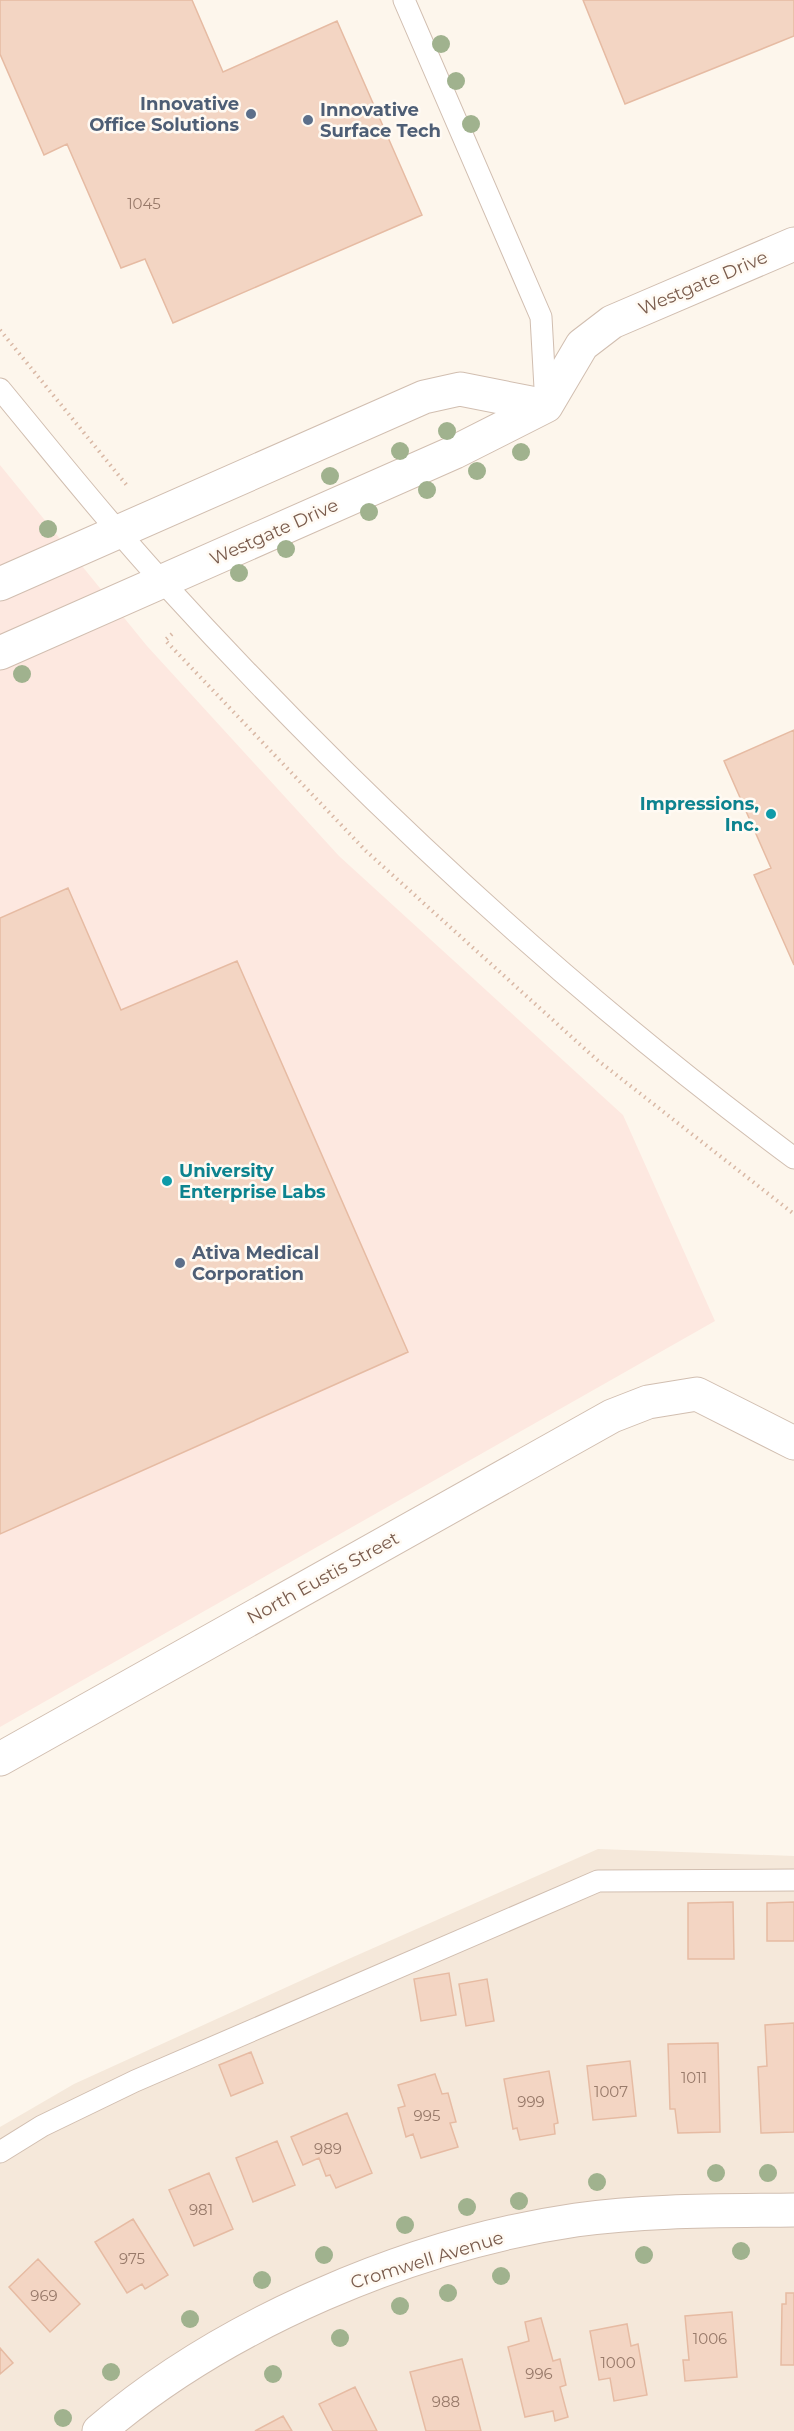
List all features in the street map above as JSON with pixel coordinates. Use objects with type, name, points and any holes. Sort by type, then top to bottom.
[{"type":"street","name":"Westgate Drive","points":[[0,653],[455,452],[546,405],[582,345],[612,322],[794,244]]},
{"type":"street","points":[[0,584],[424,397],[460,389],[546,405]]},
{"type":"street","name":"North Eustis Street","points":[[0,1759],[612,1416],[648,1402],[697,1394],[794,1443]]},
{"type":"street","name":"Cromwell Avenue","points":[[99,2431],[127,2407],[252,2327],[379,2272],[483,2240],[575,2220],[659,2211],[794,2210]]},
{"type":"lane","points":[[404,0],[541,316],[546,405]]},
{"type":"lane","points":[[0,389],[163,582],[339,764],[512,927],[684,1072],[794,1158]]},
{"type":"lane","points":[[0,2152],[42,2126],[135,2081],[598,1881],[794,1881]]},
{"type":"path","points":[[0,330],[153,518]]},
{"type":"path","points":[[172,634],[165,640],[366,851],[596,1059],[794,1215]]},
{"type":"shaded area","points":[[0,465],[147,646],[339,856],[623,1115],[715,1321],[0,1727]]},
{"type":"shaded area","points":[[598,1849],[794,1856],[794,2431],[0,2431],[0,2127],[74,2084]]},
{"type":"building","points":[[0,0],[192,0],[223,72],[337,21],[422,215],[173,323],[145,259],[121,268],[67,144],[44,155],[0,54]]},
{"type":"building","points":[[583,0],[794,0],[794,36],[625,104]]},
{"type":"building","name":"Impressions, Inc.","points":[[794,730],[794,965],[754,875],[771,868],[724,761]]},
{"type":"building","name":"University Enterprise Labs","points":[[68,888],[121,1010],[237,961],[408,1352],[0,1534],[0,918]]},
{"type":"building","points":[[733,1902],[734,1959],[688,1959],[688,1903]]},
{"type":"building","points":[[794,1902],[794,1941],[767,1941],[767,1903]]},
{"type":"building","points":[[449,1973],[456,2015],[421,2021],[414,1979]]},
{"type":"building","points":[[487,1979],[494,2021],[466,2026],[459,1984]]},
{"type":"building","points":[[794,2023],[794,2132],[761,2133],[758,2067],[767,2066],[765,2025]]},
{"type":"building","points":[[718,2043],[720,2132],[678,2133],[675,2109],[670,2109],[668,2044]]},
{"type":"building","points":[[251,2052],[263,2083],[231,2096],[219,2065]]},
{"type":"building","points":[[630,2061],[636,2116],[593,2120],[587,2066]]},
{"type":"building","points":[[549,2071],[558,2123],[554,2124],[555,2134],[520,2140],[517,2128],[513,2129],[504,2079]]},
{"type":"building","points":[[435,2074],[442,2094],[448,2093],[456,2122],[450,2123],[458,2147],[421,2158],[413,2134],[406,2137],[398,2108],[405,2106],[398,2085]]},
{"type":"building","points":[[347,2113],[372,2173],[336,2188],[330,2175],[326,2176],[319,2158],[303,2165],[291,2137]]},
{"type":"building","points":[[277,2141],[295,2185],[253,2202],[236,2158]]},
{"type":"building","points":[[209,2173],[233,2229],[194,2246],[169,2190]]},
{"type":"building","points":[[133,2219],[168,2275],[145,2289],[142,2284],[127,2293],[95,2242]]},
{"type":"building","points":[[38,2259],[80,2304],[50,2332],[9,2287]]},
{"type":"building","points":[[786,2293],[794,2293],[794,2365],[781,2365],[782,2304],[786,2304]]},
{"type":"building","points":[[732,2312],[737,2377],[685,2381],[683,2360],[689,2360],[685,2316]]},
{"type":"building","points":[[541,2318],[553,2361],[560,2359],[566,2385],[560,2387],[568,2417],[555,2421],[553,2411],[525,2417],[508,2347],[529,2341],[525,2322]]},
{"type":"building","points":[[627,2324],[631,2346],[638,2344],[647,2395],[614,2401],[610,2378],[599,2380],[590,2331]]},
{"type":"building","points":[[0,2348],[13,2363],[0,2374]]},
{"type":"building","points":[[462,2359],[481,2431],[426,2431],[410,2372]]},
{"type":"building","points":[[355,2387],[377,2431],[333,2431],[319,2404]]},
{"type":"building","points":[[283,2416],[292,2431],[255,2431]]},
{"type":"place","name":"Innovative Office Solutions","points":[[251,114]]},
{"type":"place","name":"Innovative Surface Tech","points":[[308,120]]},
{"type":"place","name":"Impressions, Inc.","points":[[771,814]]},
{"type":"place","name":"University Enterprise Labs","points":[[167,1181]]},
{"type":"place","name":"Ativa Medical Corporation","points":[[180,1263]]}]
